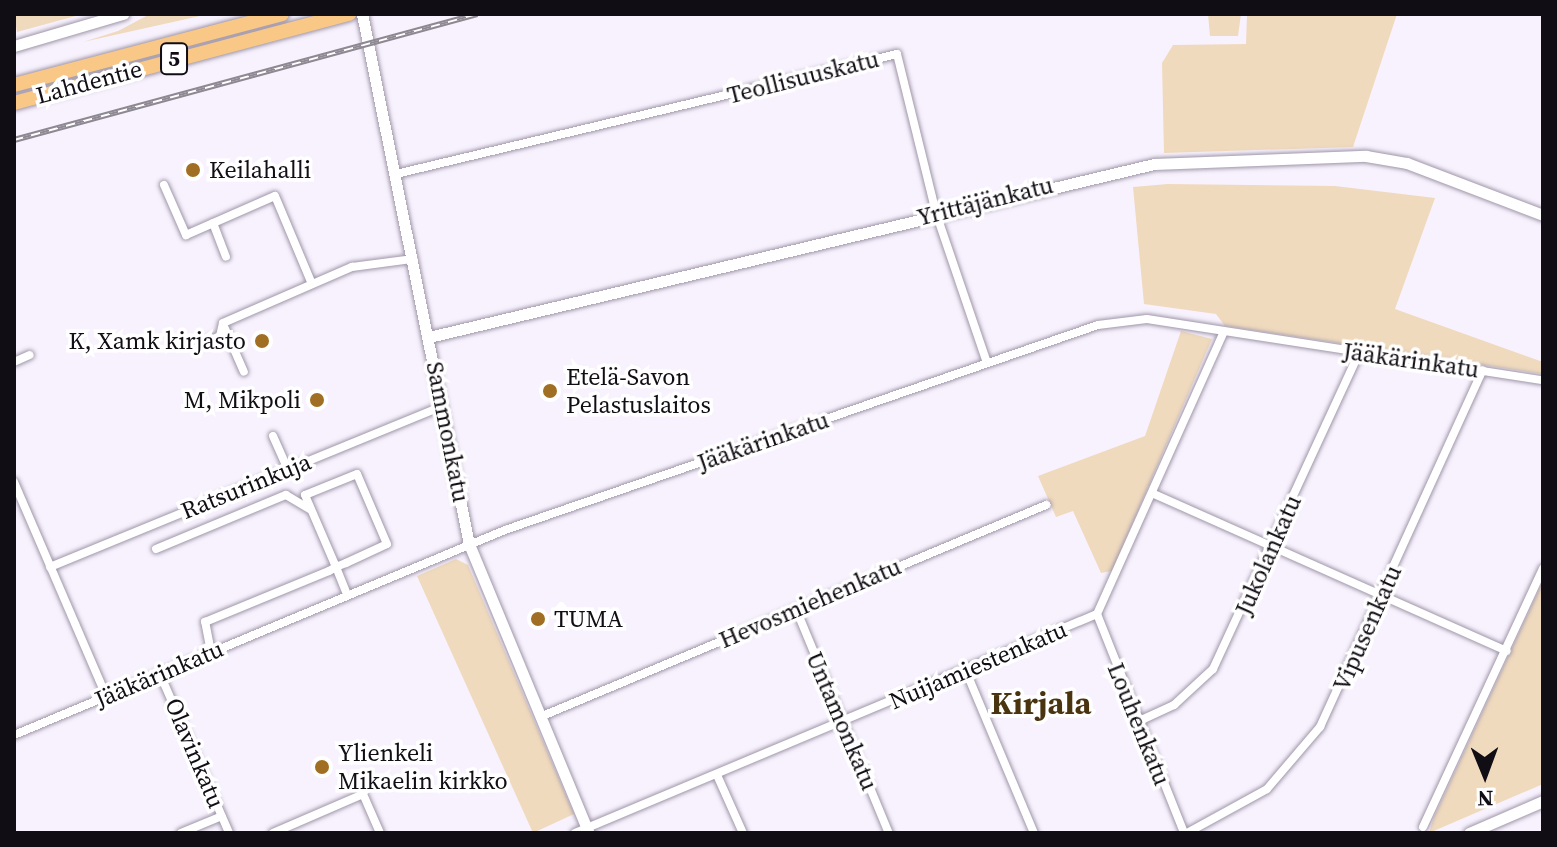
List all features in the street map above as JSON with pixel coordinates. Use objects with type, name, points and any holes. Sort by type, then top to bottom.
[{"type":"highway","name":"Lahdentie","points":[[14,85],[282,14]]},
{"type":"highway","name":"Lahdentie","points":[[14,103],[342,16]]},
{"type":"street","points":[[14,46],[123,14]]},
{"type":"street","name":"Sammonkatu","points":[[362,14],[469,544],[588,830]]},
{"type":"street","name":"Teollisuuskatu","points":[[396,174],[897,54],[936,213],[987,363]]},
{"type":"street","name":"Yrittäjänkatu","points":[[429,337],[1125,167],[1345,155],[1407,163],[1543,215]]},
{"type":"street","points":[[164,185],[186,235],[275,196],[312,284]]},
{"type":"street","points":[[213,223],[226,257]]},
{"type":"street","points":[[202,344],[213,340],[223,323],[352,267],[413,259]]},
{"type":"street","name":"Jääkärinkatu","points":[[14,735],[469,544],[987,363],[1128,318],[1543,380]]},
{"type":"street","points":[[223,323],[244,372]]},
{"type":"street","name":"Nuijamiestenkatu","points":[[575,833],[1097,614],[1154,494],[1223,334]]},
{"type":"street","name":"Jukolankatu","points":[[1137,722],[1174,705],[1213,669],[1359,353]]},
{"type":"street","points":[[14,362],[30,355]]},
{"type":"street","name":"Vipusenkatu","points":[[1185,833],[1245,806],[1297,759],[1340,692],[1483,370]]},
{"type":"street","name":"Ratsurinkuja","points":[[50,567],[442,406]]},
{"type":"street","points":[[273,436],[288,470]]},
{"type":"street","points":[[211,652],[201,627],[212,619],[336,567],[389,538],[362,475],[305,495],[336,567],[347,594]]},
{"type":"street","points":[[14,482],[106,696]]},
{"type":"street","points":[[1154,494],[1507,651]]},
{"type":"street","points":[[156,549],[286,495],[311,510]]},
{"type":"street","name":"Hevosmiehenkatu","points":[[540,717],[1046,505]]},
{"type":"street","points":[[1423,827],[1543,568]]},
{"type":"street","name":"Untamonkatu","points":[[796,609],[889,833]]},
{"type":"street","name":"Louhenkatu","points":[[1097,614],[1137,722],[1185,833]]},
{"type":"street","points":[[965,669],[1034,833]]},
{"type":"street","name":"Olavinkatu","points":[[160,674],[229,833]]},
{"type":"street","points":[[717,775],[743,833]]},
{"type":"street","points":[[273,833],[363,794],[380,833]]},
{"type":"street","points":[[1469,833],[1543,801]]},
{"type":"street","points":[[181,833],[222,816]]},
{"type":"shaded area","points":[[14,14],[83,14],[17,32]]},
{"type":"shaded area","points":[[150,14],[209,14],[83,42],[118,31]]},
{"type":"shaded area","points":[[1208,14],[1241,14],[1238,36],[1210,36]]},
{"type":"shaded area","points":[[1247,14],[1397,14],[1353,147],[1164,153],[1162,63],[1173,45],[1246,44]]},
{"type":"shaded area","points":[[1168,184],[1335,186],[1435,198],[1395,309],[1543,362],[1543,374],[1225,326],[1216,314],[1144,304],[1133,187]]},
{"type":"shaded area","points":[[1181,331],[1212,339],[1112,571],[1101,573],[1073,511],[1056,517],[1038,476],[1145,436]]},
{"type":"shaded area","points":[[456,559],[468,565],[574,814],[533,833],[417,576]]},
{"type":"shaded area","points":[[1543,581],[1543,784],[1429,833],[1434,817]]},
{"type":"railway","points":[[14,140],[477,14]]},
{"type":"place","name":"Keilahalli","points":[[193,170]]},
{"type":"place","name":"K, Xamk kirjasto","points":[[262,341]]},
{"type":"place","name":"Etelä-Savon Pelastuslaitos","points":[[550,391]]},
{"type":"place","name":"M, Mikpoli","points":[[317,400]]},
{"type":"place","name":"TUMA","points":[[538,619]]},
{"type":"place","name":"Ylienkeli Mikaelin kirkko","points":[[322,767]]},
{"type":"district","name":"Kirjala","points":[[1041,703]]}]
